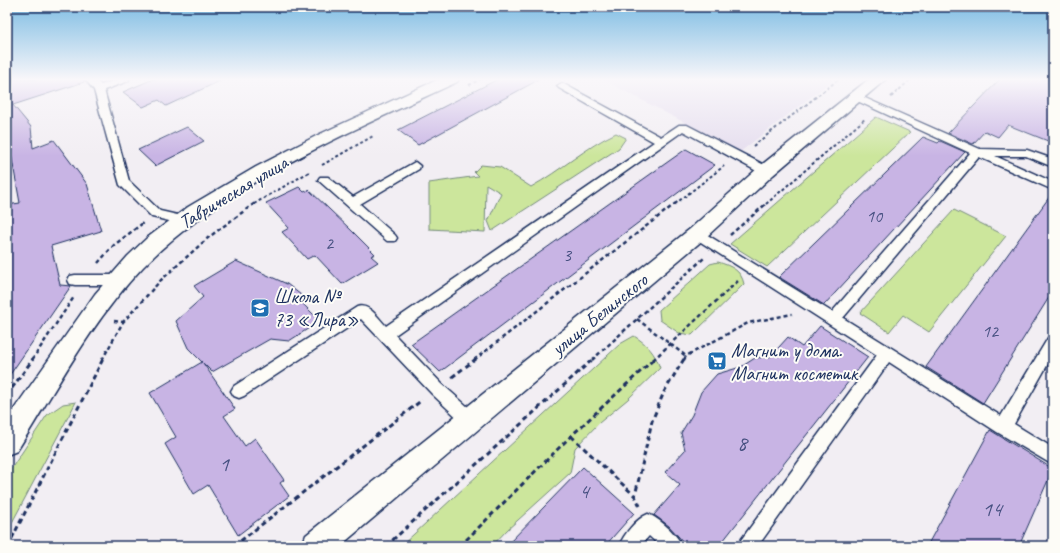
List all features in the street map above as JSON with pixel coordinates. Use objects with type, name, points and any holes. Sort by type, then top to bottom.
[{"type":"street","name":"Таврическая улица","points":[[7,442],[89,321],[119,280],[163,236],[182,220],[214,199],[271,166],[320,141],[405,105]]},
{"type":"street","name":"улица Белинского","points":[[317,546],[697,234],[766,171],[847,105]]},
{"type":"lane","points":[[103,105],[124,182],[156,214],[182,220]]},
{"type":"lane","points":[[596,105],[662,142]]},
{"type":"lane","points":[[872,105],[1053,186]]},
{"type":"lane","points":[[385,334],[683,127],[766,171]]},
{"type":"lane","points":[[978,152],[1027,153],[1053,164]]},
{"type":"lane","points":[[834,319],[978,152]]},
{"type":"lane","points":[[352,203],[415,166]]},
{"type":"lane","points":[[324,180],[391,238]]},
{"type":"lane","points":[[697,234],[751,269],[834,319],[886,354],[1053,457]]},
{"type":"lane","points":[[75,280],[119,280]]},
{"type":"lane","points":[[239,391],[362,311],[437,389],[471,420]]},
{"type":"lane","points":[[1003,427],[1053,342]]},
{"type":"lane","points":[[747,546],[886,354]]},
{"type":"lane","points":[[628,546],[648,523],[673,546]]},
{"type":"path","points":[[234,546],[805,105]]},
{"type":"path","points":[[386,546],[717,247],[882,105]]},
{"type":"path","points":[[320,166],[375,135]]},
{"type":"path","points":[[8,546],[94,375],[123,322],[161,280],[209,237],[258,201],[313,170]]},
{"type":"path","points":[[460,546],[571,436],[672,344],[751,269]]},
{"type":"path","points":[[635,496],[652,421],[664,392],[686,356],[748,323],[816,308]]},
{"type":"path","points":[[637,319],[686,356]]},
{"type":"path","points":[[571,436],[635,496],[648,523]]},
{"type":"shaded area","points":[[651,105],[801,105],[740,152]]},
{"type":"green space","points":[[876,117],[910,132],[767,267],[730,244]]},
{"type":"green space","points":[[616,133],[626,138],[619,148],[492,231],[488,221],[501,193],[486,184],[485,232],[429,229],[429,183],[478,176],[474,172],[481,165],[500,167],[531,187],[594,145]]},
{"type":"green space","points":[[954,210],[1006,236],[929,332],[903,315],[889,332],[860,313]]},
{"type":"green space","points":[[718,262],[735,269],[743,279],[744,284],[692,335],[679,333],[660,320],[659,310],[710,264]]},
{"type":"green space","points":[[634,336],[650,349],[660,368],[628,399],[599,423],[575,448],[570,473],[507,530],[492,546],[401,546],[620,344]]},
{"type":"green space","points":[[76,402],[7,532],[7,475],[47,415],[63,404]]},
{"type":"building","points":[[7,105],[14,105],[31,127],[33,148],[54,140],[87,184],[101,231],[51,246],[60,285],[71,286],[7,379],[7,205],[20,203],[7,132]]},
{"type":"building","points":[[447,105],[492,105],[418,145],[398,130]]},
{"type":"building","points":[[975,105],[1053,105],[1053,143],[1008,125],[998,137],[985,131],[973,144],[948,133]]},
{"type":"building","points":[[187,127],[204,141],[155,166],[138,150]]},
{"type":"building","points":[[923,137],[938,143],[940,141],[965,152],[824,305],[779,277]]},
{"type":"building","points":[[686,149],[715,165],[440,372],[411,344]]},
{"type":"building","points":[[299,187],[304,192],[309,190],[375,254],[371,256],[378,262],[342,284],[315,255],[307,259],[282,232],[289,228],[266,203]]},
{"type":"building","points":[[1053,192],[1053,291],[983,403],[926,367]]},
{"type":"building","points":[[236,261],[287,284],[301,295],[297,298],[320,321],[289,341],[270,339],[212,372],[203,363],[235,409],[224,416],[245,446],[255,438],[284,480],[280,483],[289,496],[238,535],[208,485],[194,494],[165,444],[176,437],[150,393],[202,362],[188,348],[176,321],[203,297],[194,286]]},
{"type":"building","points":[[820,326],[868,357],[719,546],[687,546],[669,526],[654,515],[680,485],[665,472],[685,450],[681,433],[692,415],[701,392],[717,374],[741,367],[755,358],[770,357],[788,337],[802,347]]},
{"type":"building","points":[[990,430],[1053,469],[1019,546],[927,546]]},
{"type":"building","points":[[583,467],[634,513],[605,546],[506,546]]},
{"type":"place","name":"Школа № 73 «Лира»","points":[[260,308]]},
{"type":"place","name":"Магнит у дома. Магнит косметик","points":[[717,361]]}]
